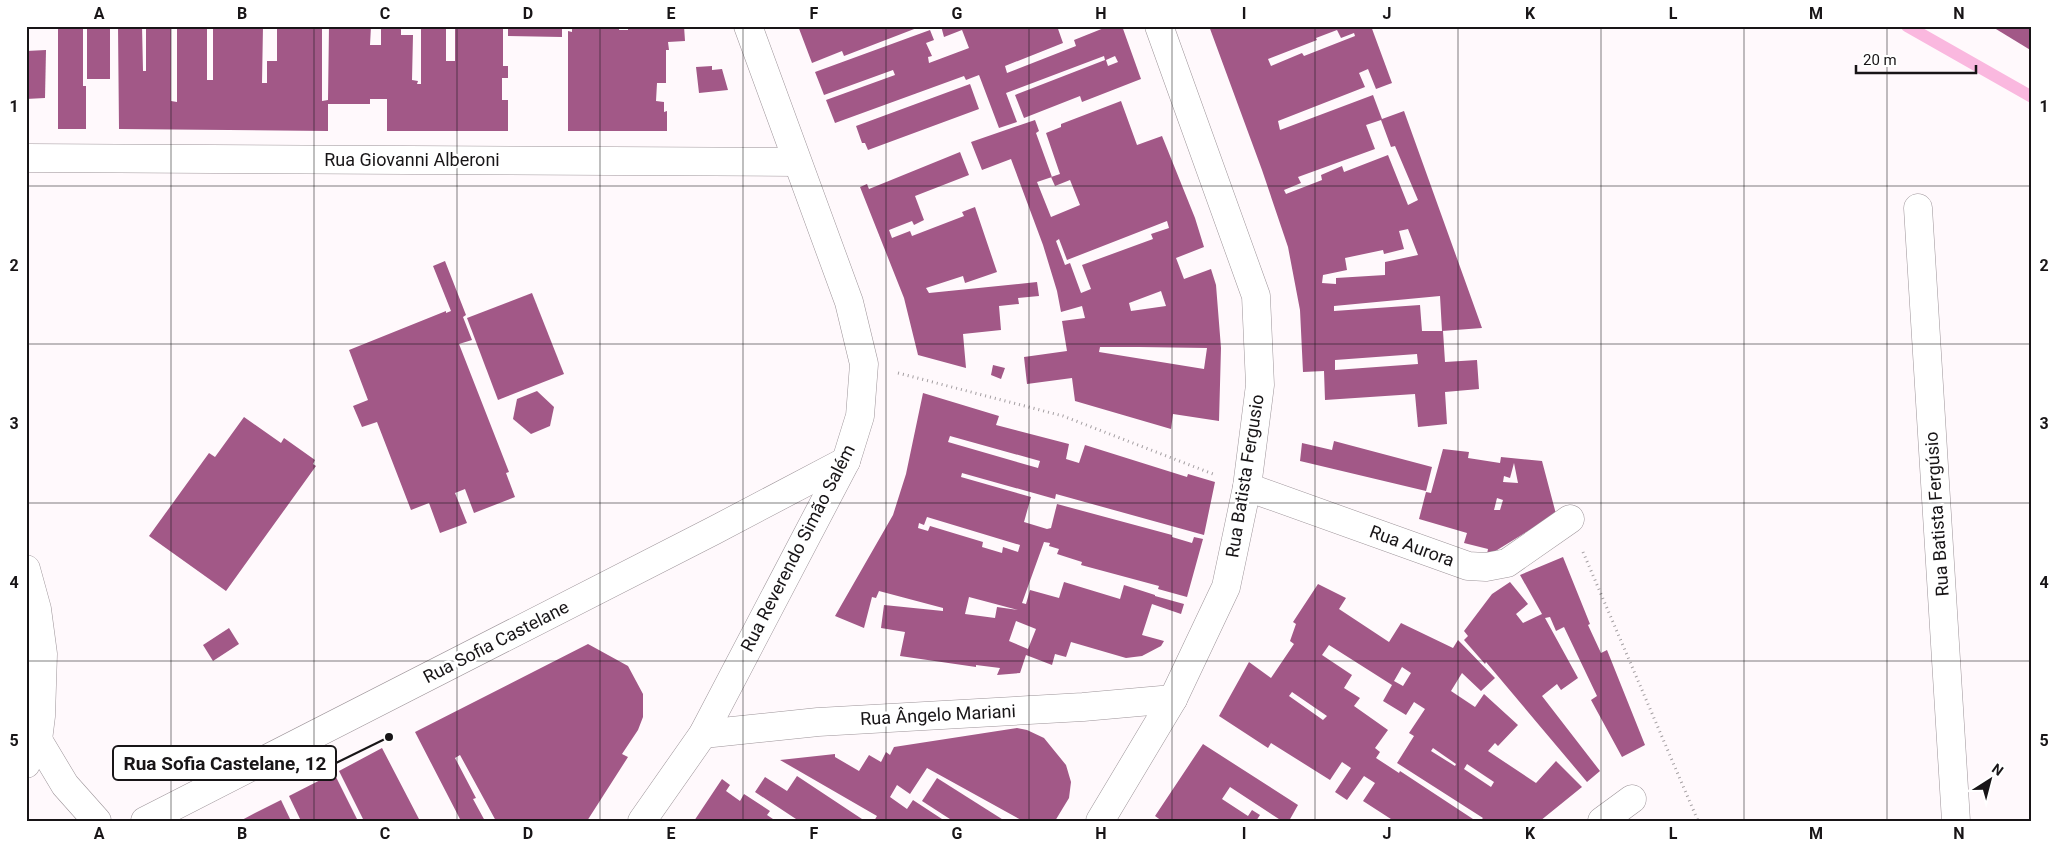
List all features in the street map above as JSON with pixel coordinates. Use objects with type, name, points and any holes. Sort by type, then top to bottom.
[{"type":"street","name":"Rua Reverendo Simão Salém","points":[[642,821],[703,734],[846,461],[860,416],[864,364],[850,302],[748,26]]},
{"type":"street","name":"Rua Batista Fergusio","points":[[1100,821],[1173,700],[1226,587],[1247,487],[1260,385],[1256,296],[1159,26]]},
{"type":"street","name":"Rua Giovanni Alberoni","points":[[26,158],[797,162]]},
{"type":"street","name":"Rua Batista Fergúsio","points":[[1918,208],[1956,821]]},
{"type":"street","name":"Rua Sofia Castelane","points":[[145,821],[846,461]]},
{"type":"street","name":"Rua Aurora","points":[[1247,487],[1468,566],[1486,567],[1507,563],[1570,519]]},
{"type":"street","points":[[26,569],[37,609],[43,654],[41,716],[38,740],[26,764]]},
{"type":"street","name":"Rua Ângelo Mariani","points":[[703,734],[818,722],[1173,700]]},
{"type":"street","points":[[38,740],[65,785],[97,821]]},
{"type":"street","points":[[1602,821],[1632,799]]},
{"type":"path","points":[[864,364],[1063,416],[1247,487]]},
{"type":"path","points":[[1570,519],[1698,821]]},
{"type":"building","points":[[58,26],[83,26],[83,86],[86,86],[86,129],[58,129]]},
{"type":"building","points":[[87,26],[110,26],[110,79],[87,79]]},
{"type":"building","points":[[118,26],[142,26],[143,71],[146,71],[146,26],[171,26],[171,101],[177,102],[177,26],[207,26],[207,80],[213,80],[213,26],[263,26],[262,83],[267,83],[267,61],[277,61],[277,26],[322,26],[322,101],[328,100],[329,26],[371,26],[370,45],[381,45],[381,26],[401,26],[401,35],[413,35],[412,80],[418,81],[417,84],[421,84],[421,26],[446,26],[446,61],[455,61],[455,26],[503,26],[503,66],[508,66],[508,78],[502,78],[502,100],[508,100],[508,131],[387,131],[387,99],[370,99],[370,104],[328,104],[328,131],[119,129]]},
{"type":"building","points":[[508,26],[562,26],[562,37],[508,36]]},
{"type":"building","points":[[572,26],[619,26],[619,30],[628,30],[628,26],[684,26],[685,41],[668,42],[669,50],[666,50],[666,83],[657,83],[656,101],[664,102],[664,112],[667,111],[667,131],[568,131],[568,31],[572,32]]},
{"type":"building","points":[[798,26],[922,26],[844,56],[842,51],[812,63]]},
{"type":"building","points":[[941,26],[1057,26],[1063,43],[1005,66],[1007,73],[1076,46],[1074,40],[1109,26],[1122,26],[1141,79],[1082,102],[1080,96],[1024,118],[1015,95],[1105,60],[1104,56],[1006,93],[1017,122],[999,128],[979,75],[966,80],[964,76],[835,123],[826,100],[895,75],[893,70],[824,95],[815,72],[930,30],[934,40],[926,43],[932,56],[928,57],[929,63],[969,48],[962,30],[944,37]],"holes":[[[1115,56],[1118,62],[1108,66],[1106,60]]]},
{"type":"building","points":[[1209,26],[1371,26],[1392,83],[1376,89],[1368,69],[1359,73],[1365,87],[1278,121],[1280,130],[1373,95],[1382,119],[1404,111],[1482,328],[1442,331],[1445,362],[1477,360],[1479,389],[1445,392],[1447,424],[1418,427],[1415,394],[1325,400],[1324,371],[1303,372],[1300,310],[1288,247]],"holes":[[[1337,30],[1341,38],[1354,33],[1355,36],[1304,56],[1302,53],[1271,66],[1268,59],[1317,40],[1316,38]],[[1381,120],[1391,147],[1395,146],[1418,200],[1408,205],[1388,155],[1344,172],[1342,166],[1321,175],[1322,180],[1286,194],[1284,190],[1301,183],[1298,177],[1375,149],[1366,125]],[[1408,229],[1418,255],[1385,262],[1385,275],[1336,278],[1336,284],[1322,283],[1323,275],[1347,270],[1345,258],[1383,250],[1384,254],[1404,249],[1399,231]],[[1440,296],[1442,331],[1422,331],[1420,305],[1334,311],[1334,306]],[[1417,354],[1418,364],[1335,370],[1335,360]]]},
{"type":"building","points":[[1991,26],[2032,26],[2032,51]]},
{"type":"building","points":[[46,50],[45,98],[26,99],[26,51]]},
{"type":"building","points":[[712,66],[712,70],[722,69],[728,90],[699,93],[696,67]]},
{"type":"building","points":[[970,84],[979,109],[868,150],[865,143],[862,143],[856,126]]},
{"type":"building","points":[[1121,101],[1137,145],[1162,136],[1195,218],[1204,247],[1176,258],[1184,279],[1211,269],[1216,285],[1221,348],[1219,421],[1173,414],[1171,429],[1075,401],[1072,378],[1027,384],[1024,357],[1067,351],[1062,321],[1085,318],[1082,306],[1061,312],[1057,291],[1043,245],[1011,159],[982,170],[971,142],[1035,120],[1039,131],[1036,133],[1052,177],[1060,174],[1046,133],[1061,127],[1061,124]],"holes":[[[1051,177],[1055,186],[1070,180],[1080,205],[1051,217],[1037,182]],[[1167,221],[1169,228],[1151,234],[1153,239],[1082,265],[1091,289],[1081,293],[1070,263],[1065,265],[1056,241],[1059,239],[1067,260]],[[1161,291],[1166,306],[1131,311],[1129,303]],[[1100,347],[1207,348],[1204,369],[1099,352]]]},
{"type":"building","points":[[960,152],[969,175],[915,196],[924,220],[914,225],[912,221],[889,230],[892,238],[910,231],[912,236],[964,216],[962,212],[975,207],[997,272],[965,283],[963,276],[926,288],[929,293],[1037,282],[1039,296],[1018,298],[1019,304],[999,306],[1001,330],[963,334],[966,368],[918,355],[904,298],[860,187],[867,184],[869,189]]},
{"type":"building","points":[[445,261],[466,315],[463,317],[472,340],[459,344],[509,472],[506,473],[515,497],[474,513],[465,489],[455,493],[467,523],[440,533],[429,503],[411,510],[377,422],[362,427],[353,406],[368,400],[349,350],[446,311],[446,313],[451,311],[433,266]]},
{"type":"building","points":[[532,293],[564,374],[498,400],[467,318]]},
{"type":"building","points":[[993,365],[1005,368],[1001,379],[991,375]]},
{"type":"building","points":[[537,391],[554,407],[550,426],[531,434],[513,419],[517,399]]},
{"type":"building","points":[[923,393],[999,416],[996,425],[1069,444],[1066,459],[1079,463],[1085,445],[1187,477],[1188,474],[1215,482],[1204,535],[1056,494],[1055,499],[962,473],[961,477],[1031,497],[1024,522],[1047,529],[1051,528],[1057,504],[1172,535],[1172,537],[1192,543],[1194,537],[1203,539],[1187,597],[1158,589],[1159,586],[1081,565],[1082,562],[1057,554],[1059,549],[1049,546],[1050,543],[1044,542],[1022,603],[1026,604],[1030,590],[1059,598],[1064,582],[1120,599],[1124,585],[1184,604],[1181,614],[1152,604],[1142,635],[1164,641],[1161,646],[1142,656],[1126,658],[1071,642],[1066,657],[1055,654],[1052,665],[1026,655],[1020,673],[997,675],[1000,668],[976,665],[976,667],[900,656],[905,632],[881,628],[884,605],[943,611],[943,608],[879,591],[876,598],[872,597],[864,628],[835,616],[893,515],[906,474]],"holes":[[[950,436],[1040,461],[1038,468],[948,442]],[[927,517],[1020,545],[1018,552],[1003,547],[1002,553],[982,547],[983,542],[930,526],[928,531],[918,528],[919,523],[924,525]],[[969,597],[1018,610],[997,607],[995,618],[965,614]],[[1016,621],[1036,629],[1028,649],[1009,641]]]},
{"type":"building","points":[[244,417],[281,443],[284,438],[315,460],[313,464],[316,466],[226,591],[149,536],[209,453],[215,457]]},
{"type":"building","points":[[1334,441],[1432,467],[1426,491],[1300,461],[1302,443],[1332,450]]},
{"type":"building","points":[[1443,449],[1469,452],[1468,458],[1500,463],[1501,457],[1542,461],[1556,514],[1489,555],[1487,554],[1488,549],[1464,543],[1467,533],[1419,519],[1426,492],[1431,493]],"holes":[[[1514,463],[1518,483],[1503,482],[1504,476],[1510,478]],[[1497,498],[1503,500],[1500,510],[1494,510]]]},
{"type":"building","points":[[1563,557],[1590,624],[1588,625],[1601,653],[1607,650],[1645,745],[1622,757],[1591,700],[1597,696],[1564,627],[1556,631],[1550,617],[1545,618],[1578,678],[1561,690],[1557,684],[1542,696],[1600,771],[1587,782],[1486,662],[1485,664],[1464,640],[1468,636],[1464,631],[1492,594],[1510,582],[1528,604],[1516,614],[1523,623],[1542,614],[1520,575]]},
{"type":"building","points":[[1318,584],[1346,598],[1339,609],[1389,642],[1401,623],[1453,648],[1458,640],[1495,678],[1481,691],[1462,673],[1451,691],[1475,707],[1484,694],[1518,725],[1498,746],[1495,743],[1488,751],[1536,783],[1556,761],[1582,787],[1540,821],[1480,821],[1483,818],[1397,763],[1414,736],[1409,733],[1425,709],[1414,702],[1406,715],[1383,701],[1392,685],[1329,645],[1322,655],[1352,675],[1344,688],[1360,698],[1354,706],[1388,730],[1375,748],[1380,752],[1376,758],[1399,773],[1400,771],[1476,821],[1394,821],[1363,801],[1375,783],[1364,776],[1347,800],[1335,792],[1351,768],[1342,762],[1330,780],[1271,743],[1268,748],[1219,716],[1249,662],[1271,678],[1294,644],[1290,641],[1296,624],[1293,622]],"holes":[[[1402,667],[1411,673],[1403,686],[1394,681]],[[1292,692],[1327,716],[1323,720],[1289,696]],[[1433,748],[1456,764],[1455,766],[1431,751]],[[1467,764],[1494,782],[1491,787],[1464,769]]]},
{"type":"building","points":[[229,628],[239,644],[213,661],[203,645]]},
{"type":"building","points":[[588,644],[628,666],[643,694],[643,717],[638,730],[622,754],[628,757],[587,821],[496,821],[460,755],[455,758],[476,798],[473,799],[485,821],[461,821],[415,732]]},
{"type":"building","points":[[1017,728],[1027,730],[1044,738],[1066,765],[1071,782],[1069,798],[1055,821],[1023,821],[927,768],[910,794],[897,785],[890,797],[907,809],[913,800],[945,821],[874,821],[877,816],[780,760],[835,754],[835,757],[859,771],[869,755],[881,762],[886,752],[890,755],[894,747]]},
{"type":"building","points":[[1203,744],[1298,805],[1289,821],[1282,821],[1230,787],[1222,799],[1248,816],[1252,810],[1260,815],[1256,821],[1162,821],[1155,816]]},
{"type":"building","points":[[382,748],[420,821],[364,821],[339,771]]},
{"type":"building","points":[[334,773],[358,821],[301,821],[289,796]]},
{"type":"building","points":[[797,776],[865,821],[807,821],[805,819],[799,821],[755,792],[765,777],[787,791]]},
{"type":"building","points":[[937,778],[1005,821],[953,821],[922,801]]},
{"type":"building","points":[[722,779],[730,785],[726,791],[740,801],[744,794],[770,811],[767,815],[776,821],[694,821]]},
{"type":"building","points":[[281,800],[291,821],[240,821],[255,813]]},
{"type":"waterway","points":[[1907,26],[2032,97]]},
{"type":"place","name":"Rua Sofia Castelane, 12","points":[[389,737]]}]
